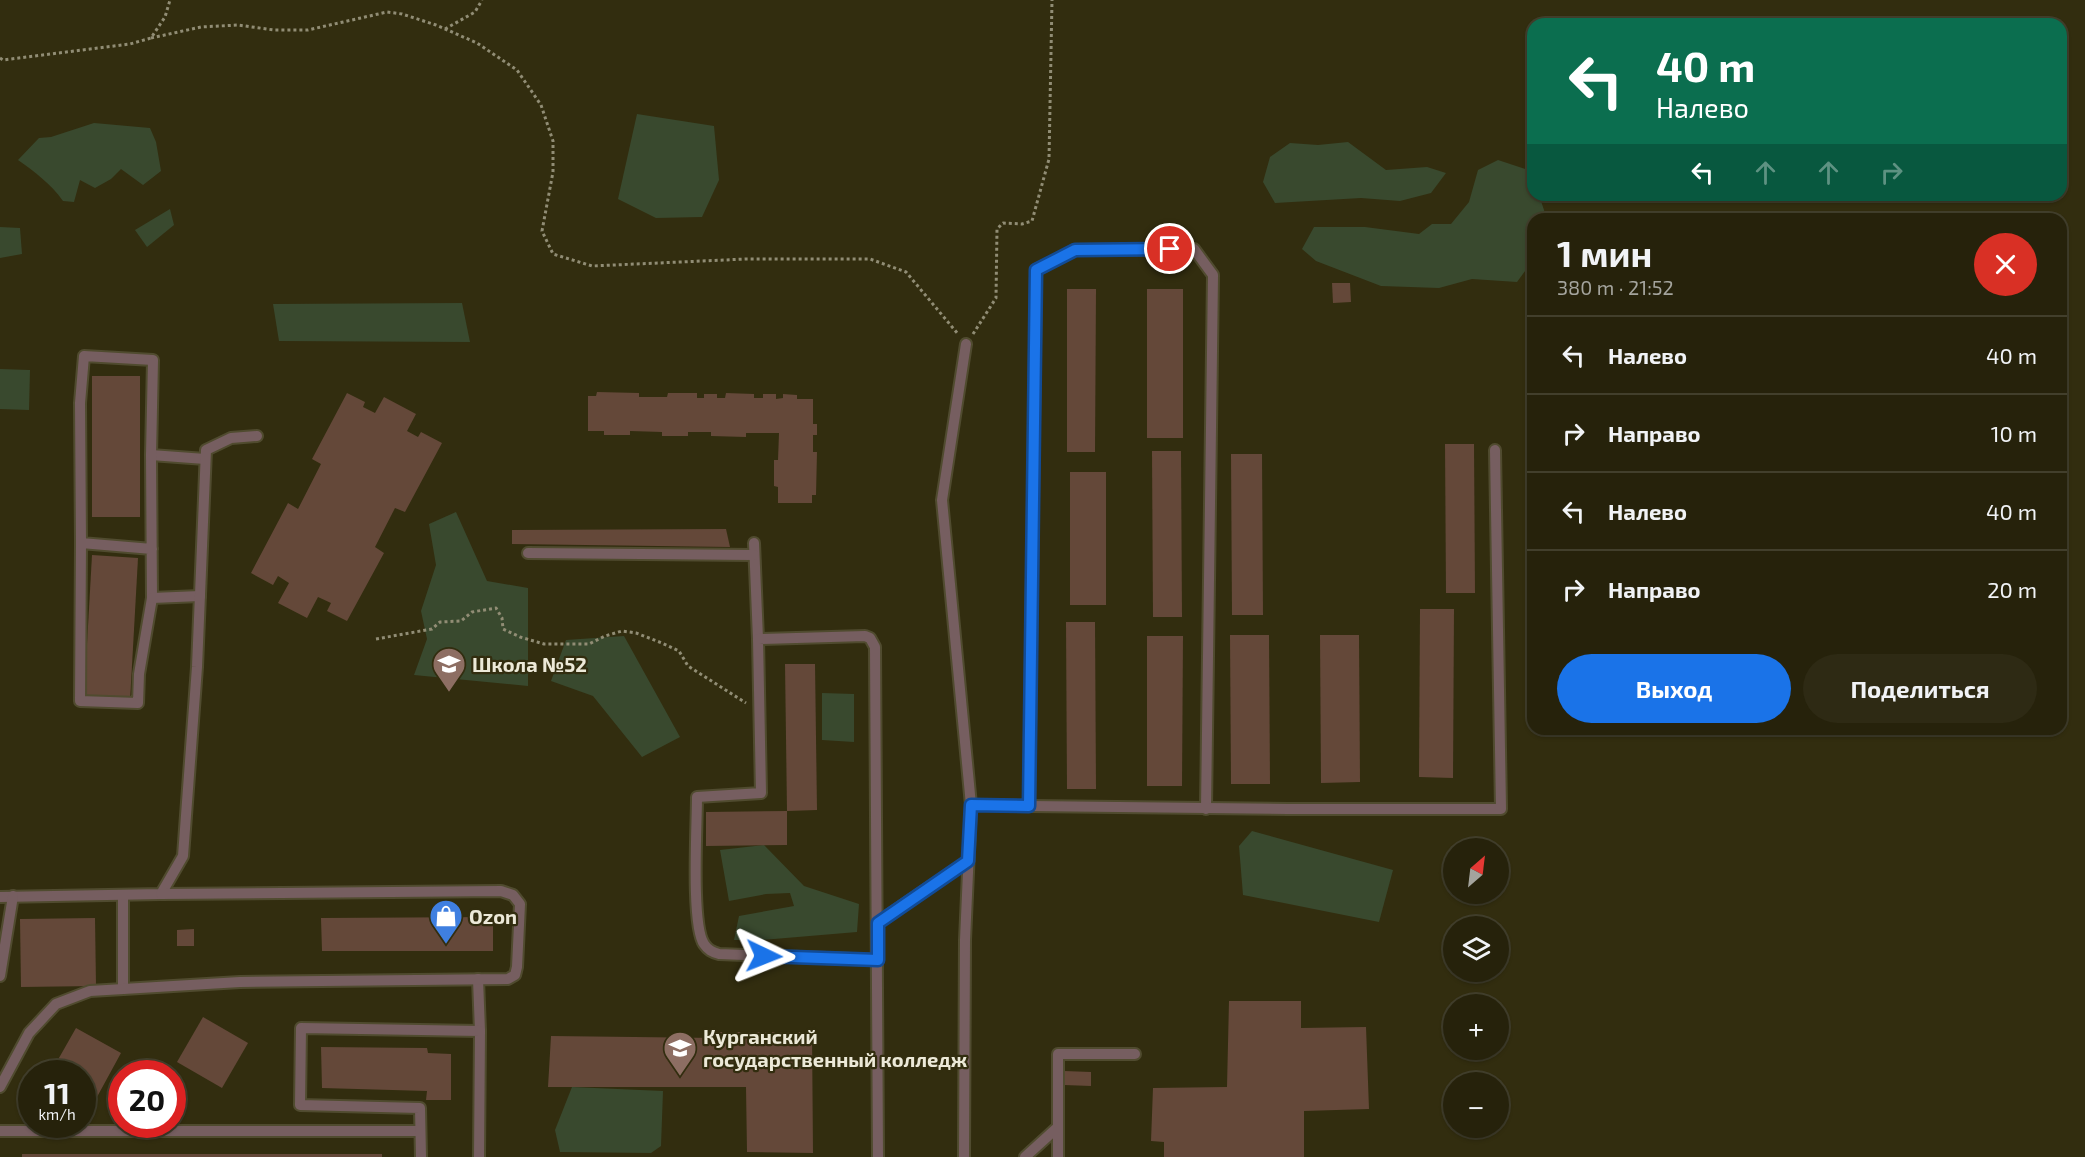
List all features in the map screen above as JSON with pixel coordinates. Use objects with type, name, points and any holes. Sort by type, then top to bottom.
[{"type":"lane","points":[[1029,806],[1036,270],[1075,250],[1194,249],[1213,275],[1206,809]]},
{"type":"lane","points":[[964,1157],[965,940],[971,805],[942,500],[966,344]]},
{"type":"lane","points":[[84,356],[153,360],[152,598],[139,674],[138,703],[80,701],[81,543],[80,403],[84,356]]},
{"type":"lane","points":[[161,894],[183,856],[197,667],[206,450],[231,438],[257,436]]},
{"type":"lane","points":[[971,805],[1206,809],[1501,809],[1495,450]]},
{"type":"lane","points":[[151,455],[205,459]]},
{"type":"lane","points":[[81,543],[152,549]]},
{"type":"lane","points":[[754,543],[760,794],[697,797],[697,920],[702,943],[710,951],[719,954],[878,960]]},
{"type":"lane","points":[[528,553],[754,555]]},
{"type":"lane","points":[[152,598],[200,596]]},
{"type":"lane","points":[[758,639],[865,636],[874,642],[878,923],[878,1157]]},
{"type":"lane","points":[[878,923],[968,861]]},
{"type":"lane","points":[[0,897],[501,891],[513,894],[520,904],[517,967],[515,975],[508,979],[240,982],[90,991],[56,1004],[29,1033],[0,1087]]},
{"type":"lane","points":[[0,976],[13,896]]},
{"type":"lane","points":[[123,896],[123,989]]},
{"type":"lane","points":[[478,979],[479,1157]]},
{"type":"lane","points":[[420,1157],[420,1108],[300,1105],[301,1028],[480,1031]]},
{"type":"lane","points":[[1058,1157],[1058,1054],[1135,1054]]},
{"type":"lane","points":[[1025,1157],[1058,1127]]},
{"type":"lane","points":[[0,1131],[420,1131]]},
{"type":"path","points":[[151,38],[165,17],[170,0]]},
{"type":"path","points":[[445,29],[475,12],[482,0]]},
{"type":"path","points":[[0,58],[3,60],[130,44],[201,27],[238,25],[274,30],[308,30],[387,12],[402,14],[477,43],[517,70],[541,105],[553,141],[553,172],[542,231],[552,254],[592,266],[746,259],[870,259],[906,272],[966,344],[996,298],[997,229],[1003,223],[1022,224],[1032,221],[1040,194],[1048,159],[1052,0]]},
{"type":"path","points":[[376,639],[432,629],[440,622],[461,621],[472,612],[496,608],[502,618],[503,629],[519,637],[544,644],[589,644],[622,631],[636,633],[679,651],[688,666],[753,707]]},
{"type":"green space","points":[[637,114],[714,126],[719,180],[702,217],[656,218],[618,199]]},
{"type":"green space","points":[[94,123],[150,128],[156,142],[161,171],[143,185],[121,169],[111,179],[95,188],[80,180],[74,202],[63,201],[48,184],[18,160],[39,138],[51,137]]},
{"type":"green space","points":[[1348,142],[1386,170],[1427,167],[1446,173],[1431,193],[1400,201],[1361,198],[1275,203],[1263,182],[1270,157],[1290,143],[1318,145]]},
{"type":"green space","points":[[1498,160],[1527,170],[1527,201],[1541,201],[1545,213],[1527,213],[1527,268],[1517,282],[1472,279],[1439,288],[1381,286],[1316,261],[1302,249],[1314,227],[1365,227],[1419,234],[1432,224],[1451,224],[1469,202],[1478,170]]},
{"type":"green space","points":[[170,209],[174,225],[147,247],[135,230]]},
{"type":"green space","points":[[0,227],[20,228],[22,254],[0,258]]},
{"type":"green space","points":[[462,303],[470,342],[279,341],[273,304]]},
{"type":"green space","points":[[0,369],[30,370],[29,410],[0,409]]},
{"type":"green space","points":[[456,512],[487,581],[528,588],[528,686],[414,675],[427,639],[421,611],[436,565],[429,524]]},
{"type":"green space","points":[[624,636],[680,737],[642,757],[593,696],[551,681],[566,640]]},
{"type":"green space","points":[[822,693],[854,694],[854,742],[822,740]]},
{"type":"green space","points":[[1252,831],[1393,870],[1379,922],[1243,895],[1239,846]]},
{"type":"green space","points":[[764,845],[804,886],[859,904],[857,932],[734,940],[739,916],[794,906],[790,893],[766,894],[729,901],[720,850]]},
{"type":"green space","points":[[572,1087],[663,1091],[661,1146],[651,1153],[560,1152],[555,1130]]},
{"type":"building","points":[[1332,283],[1350,283],[1351,302],[1333,303]]},
{"type":"building","points":[[1067,289],[1096,289],[1095,452],[1067,452]]},
{"type":"building","points":[[1147,289],[1183,289],[1183,438],[1147,438]]},
{"type":"building","points":[[92,376],[140,376],[140,517],[92,517]]},
{"type":"building","points":[[597,392],[639,393],[639,397],[667,397],[668,393],[697,393],[697,398],[704,398],[704,394],[717,394],[717,398],[725,398],[726,393],[754,394],[754,398],[763,398],[763,394],[776,394],[776,399],[783,398],[783,394],[797,395],[797,399],[813,399],[813,424],[817,424],[817,435],[813,435],[813,452],[817,452],[816,495],[812,495],[812,503],[778,503],[778,487],[774,486],[774,460],[778,460],[779,433],[746,433],[746,437],[711,436],[711,432],[688,432],[688,436],[662,436],[662,432],[630,431],[630,435],[604,435],[604,431],[588,431],[588,396],[596,396]]},
{"type":"building","points":[[347,393],[365,402],[363,407],[375,413],[384,397],[416,414],[407,431],[418,437],[421,432],[442,443],[405,512],[395,508],[375,547],[384,553],[347,621],[327,611],[331,603],[318,597],[307,618],[278,603],[289,583],[278,576],[273,585],[251,573],[288,503],[298,509],[321,464],[312,459]]},
{"type":"building","points":[[1445,444],[1474,444],[1475,593],[1446,593]]},
{"type":"building","points":[[1152,451],[1181,451],[1182,617],[1153,617]]},
{"type":"building","points":[[1231,454],[1262,454],[1263,615],[1232,615]]},
{"type":"building","points":[[1070,472],[1106,472],[1106,605],[1070,605]]},
{"type":"building","points":[[726,529],[730,547],[512,544],[512,530]]},
{"type":"building","points":[[92,555],[138,558],[130,701],[84,698]]},
{"type":"building","points":[[1420,609],[1454,609],[1453,778],[1419,777]]},
{"type":"building","points":[[1066,622],[1095,622],[1096,789],[1067,789]]},
{"type":"building","points":[[1230,635],[1269,635],[1270,784],[1231,784]]},
{"type":"building","points":[[1320,635],[1359,635],[1360,782],[1321,783]]},
{"type":"building","points":[[1147,636],[1183,636],[1182,786],[1147,786]]},
{"type":"building","points":[[785,664],[815,664],[817,810],[787,811]]},
{"type":"building","points":[[787,811],[787,845],[706,846],[706,812]]},
{"type":"building","points":[[493,917],[493,951],[322,951],[321,918]]},
{"type":"building","points":[[95,918],[96,986],[21,987],[20,919]]},
{"type":"building","points":[[194,929],[194,946],[177,946],[177,930]]},
{"type":"building","points":[[1229,1001],[1301,1001],[1301,1028],[1366,1027],[1369,1109],[1304,1111],[1304,1157],[1164,1157],[1164,1142],[1151,1141],[1153,1088],[1227,1087]]},
{"type":"building","points":[[203,1017],[248,1043],[222,1088],[186,1067],[186,1060],[178,1060]]},
{"type":"building","points":[[76,1028],[121,1053],[117,1060],[108,1060],[108,1077],[97,1097],[96,1060],[58,1060]]},
{"type":"building","points":[[717,1032],[812,1032],[813,1153],[747,1152],[746,1087],[548,1087],[551,1036],[717,1038]]},
{"type":"building","points":[[321,1047],[427,1048],[428,1053],[451,1054],[451,1100],[426,1100],[427,1091],[322,1088]]},
{"type":"building","points":[[1064,1071],[1091,1072],[1091,1086],[1064,1085]]},
{"type":"building","points":[[22,1154],[382,1154],[382,1157],[22,1157]]},
{"type":"place","name":"Школа №52","points":[[449,693]]},
{"type":"place","name":"Ozon","points":[[446,945]]},
{"type":"place","name":"Курганский государственный колледж","points":[[680,1077]]},
{"type":"route","points":[[764,956],[878,960],[878,923],[968,861],[971,805],[1029,806],[1036,270],[1075,250],[1170,249]]}]
